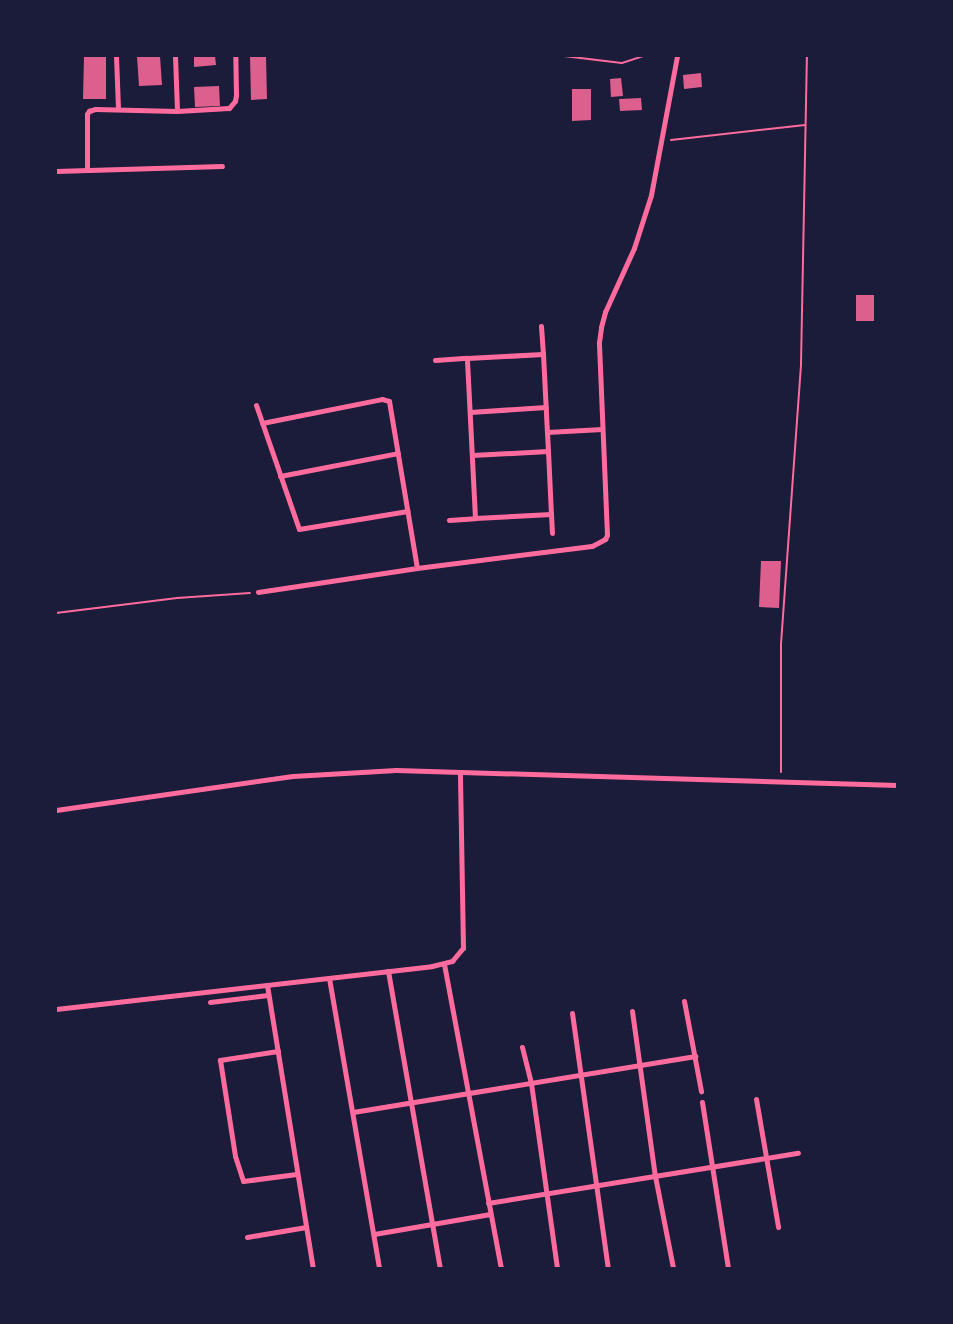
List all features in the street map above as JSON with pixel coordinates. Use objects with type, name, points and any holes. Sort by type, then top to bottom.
[{"type":"street","points":[[116,56],[118,109]]},
{"type":"street","points":[[175,56],[177,111]]},
{"type":"street","points":[[87,169],[87,114],[95,109],[177,111],[229,108],[233,105],[236,95],[235,56]]},
{"type":"street","points":[[258,592],[417,568],[592,546],[602,541],[607,535],[602,429],[601,327],[605,312],[634,248],[651,195],[677,56]]},
{"type":"street","points":[[56,171],[222,166]]},
{"type":"street","points":[[541,326],[552,533]]},
{"type":"street","points":[[435,360],[543,354]]},
{"type":"street","points":[[467,358],[475,518]]},
{"type":"street","points":[[262,423],[385,399],[390,402],[417,568]]},
{"type":"street","points":[[256,405],[300,530],[408,511]]},
{"type":"street","points":[[470,412],[546,407]]},
{"type":"street","points":[[547,432],[602,429]]},
{"type":"street","points":[[472,455],[548,451]]},
{"type":"street","points":[[280,476],[398,453]]},
{"type":"street","points":[[449,519],[551,514]]},
{"type":"street","points":[[56,810],[293,776],[396,770],[897,785]]},
{"type":"street","points":[[56,1009],[444,964],[458,956],[463,948],[460,772]]},
{"type":"street","points":[[444,964],[501,1269]]},
{"type":"street","points":[[388,971],[440,1269]]},
{"type":"street","points":[[329,978],[379,1269]]},
{"type":"street","points":[[267,985],[313,1269]]},
{"type":"street","points":[[210,1002],[268,995]]},
{"type":"street","points":[[684,1001],[701,1091]]},
{"type":"street","points":[[632,1011],[655,1176],[673,1269]]},
{"type":"street","points":[[572,1013],[608,1269]]},
{"type":"street","points":[[522,1047],[531,1083],[557,1269]]},
{"type":"street","points":[[278,1051],[220,1060],[235,1156],[243,1181],[297,1174]]},
{"type":"street","points":[[353,1112],[694,1056]]},
{"type":"street","points":[[756,1099],[778,1227]]},
{"type":"street","points":[[702,1102],[728,1269]]},
{"type":"street","points":[[488,1203],[798,1153]]},
{"type":"street","points":[[374,1234],[490,1214]]},
{"type":"street","points":[[247,1237],[306,1227]]},
{"type":"path","points":[[564,56],[622,63],[644,56]]},
{"type":"path","points":[[781,780],[782,644],[801,364],[807,56]]},
{"type":"path","points":[[662,141],[806,125]]},
{"type":"path","points":[[56,614],[177,598],[258,592]]},
{"type":"building","points":[[84,56],[106,56],[106,99],[83,99]]},
{"type":"building","points":[[137,56],[160,56],[162,85],[139,86]]},
{"type":"building","points":[[194,56],[215,56],[216,65],[194,67]]},
{"type":"building","points":[[250,56],[266,56],[267,99],[251,100]]},
{"type":"building","points":[[701,73],[702,87],[684,89],[683,75]]},
{"type":"building","points":[[621,78],[623,96],[611,97],[610,79]]},
{"type":"building","points":[[219,86],[220,106],[195,107],[194,87]]},
{"type":"building","points":[[572,89],[591,89],[591,120],[572,121]]},
{"type":"building","points":[[641,98],[642,110],[620,111],[619,99]]},
{"type":"building","points":[[856,295],[874,295],[874,321],[856,321]]},
{"type":"building","points":[[761,561],[781,561],[779,608],[759,607]]}]
